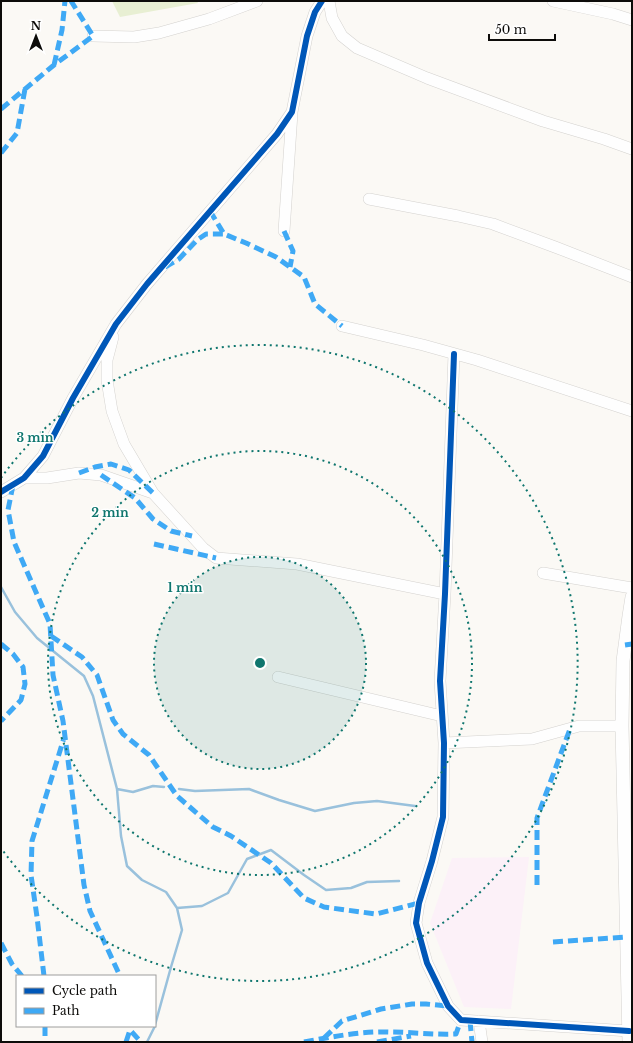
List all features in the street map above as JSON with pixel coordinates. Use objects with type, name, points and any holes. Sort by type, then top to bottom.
[{"type":"main road","points":[[629,1036],[629,925],[622,726],[624,661],[632,597]]},
{"type":"street","points":[[93,36],[134,37],[159,33],[209,20],[257,1]]},
{"type":"street","points":[[284,231],[292,112],[307,36],[322,1]]},
{"type":"street","points":[[329,1],[332,18],[342,36],[357,48],[427,78],[543,121],[632,149]]},
{"type":"street","points":[[553,1],[613,14],[632,20]]},
{"type":"street","points":[[1,492],[24,478],[43,456],[73,398],[116,324],[147,284],[277,134],[292,112]]},
{"type":"street","points":[[369,199],[493,224],[632,277]]},
{"type":"street","points":[[116,324],[107,360],[107,380],[112,411],[124,444],[153,493],[203,548],[216,558],[297,564],[445,594]]},
{"type":"street","points":[[342,326],[423,345],[477,360],[632,411]]},
{"type":"street","points":[[454,354],[445,594],[440,680],[444,743],[443,818],[419,903],[416,922],[427,963],[448,1006],[461,1020],[629,1036]]},
{"type":"street","points":[[24,478],[102,474],[153,493]]},
{"type":"street","points":[[543,573],[632,588]]},
{"type":"street","points":[[278,677],[442,716]]},
{"type":"street","points":[[444,743],[532,739],[579,726],[622,726]]},
{"type":"street","points":[[479,1021],[482,1042]]},
{"type":"shaded area","points":[[529,857],[511,1009],[464,1007],[430,923],[452,858]]},
{"type":"green space","points":[[112,1],[197,1],[198,3],[120,17]]},
{"type":"waterway","points":[[1,587],[15,612],[37,638],[84,676],[93,696],[117,789],[121,836],[127,866],[142,880],[166,892],[177,908],[182,930],[156,1021]]},
{"type":"waterway","points":[[117,789],[133,792],[153,786],[164,787]]},
{"type":"waterway","points":[[179,789],[195,791],[249,789],[315,811],[354,803],[377,801],[415,806]]},
{"type":"waterway","points":[[177,908],[202,906],[228,893],[247,859],[271,850],[326,890],[351,888],[367,882],[399,881]]},
{"type":"waterway","points":[[147,1042],[154,1027]]},
{"type":"marked path","points":[[54,65],[62,30],[65,1]]},
{"type":"marked path","points":[[1,109],[54,65],[93,36],[71,1]]},
{"type":"marked path","points":[[1,153],[17,133],[25,89]]},
{"type":"marked path","points":[[210,211],[224,234],[276,257],[304,277],[315,304],[342,326]]},
{"type":"marked path","points":[[284,231],[293,251],[290,267]]},
{"type":"marked path","points":[[165,267],[179,259],[197,240],[206,234],[224,234]]},
{"type":"marked path","points":[[79,473],[95,467],[111,464],[129,470],[153,493]]},
{"type":"marked path","points":[[101,475],[135,498],[153,519],[171,531],[192,536]]},
{"type":"marked path","points":[[13,485],[8,510],[14,542],[50,624],[53,675],[63,721],[84,885],[90,911],[120,975]]},
{"type":"marked path","points":[[154,544],[216,558]]},
{"type":"marked path","points":[[51,636],[82,657],[97,675],[113,720],[123,734],[149,755],[177,796],[213,827],[231,836],[271,863],[304,898],[324,907],[376,914],[419,903]]},
{"type":"marked path","points":[[1,644],[13,654],[23,667],[25,684],[21,700],[1,721]]},
{"type":"marked path","points":[[625,645],[632,644]]},
{"type":"marked path","points":[[537,885],[537,818],[570,729]]},
{"type":"marked path","points":[[44,975],[31,875],[32,841],[64,738]]},
{"type":"marked path","points":[[553,942],[627,937]]},
{"type":"marked path","points":[[1,943],[12,964],[21,975]]},
{"type":"marked path","points":[[324,1038],[342,1021],[381,1009],[412,1004],[448,1006]]},
{"type":"marked path","points":[[304,1042],[367,1032],[456,1034],[461,1020]]},
{"type":"marked path","points":[[470,1021],[472,1042]]},
{"type":"marked path","points":[[45,1027],[45,1042]]},
{"type":"marked path","points":[[126,1042],[130,1030],[141,1042]]},
{"type":"marked path","points":[[377,1042],[411,1036]]},
{"type":"cycle path","points":[[1,492],[24,478],[43,456],[73,398],[116,324],[147,284],[277,134],[292,112],[307,36],[315,12],[322,1]]},
{"type":"cycle path","points":[[454,354],[445,594],[440,681],[444,743],[443,817],[432,861],[419,903],[416,923],[427,963],[448,1006],[461,1020],[629,1031]]}]
